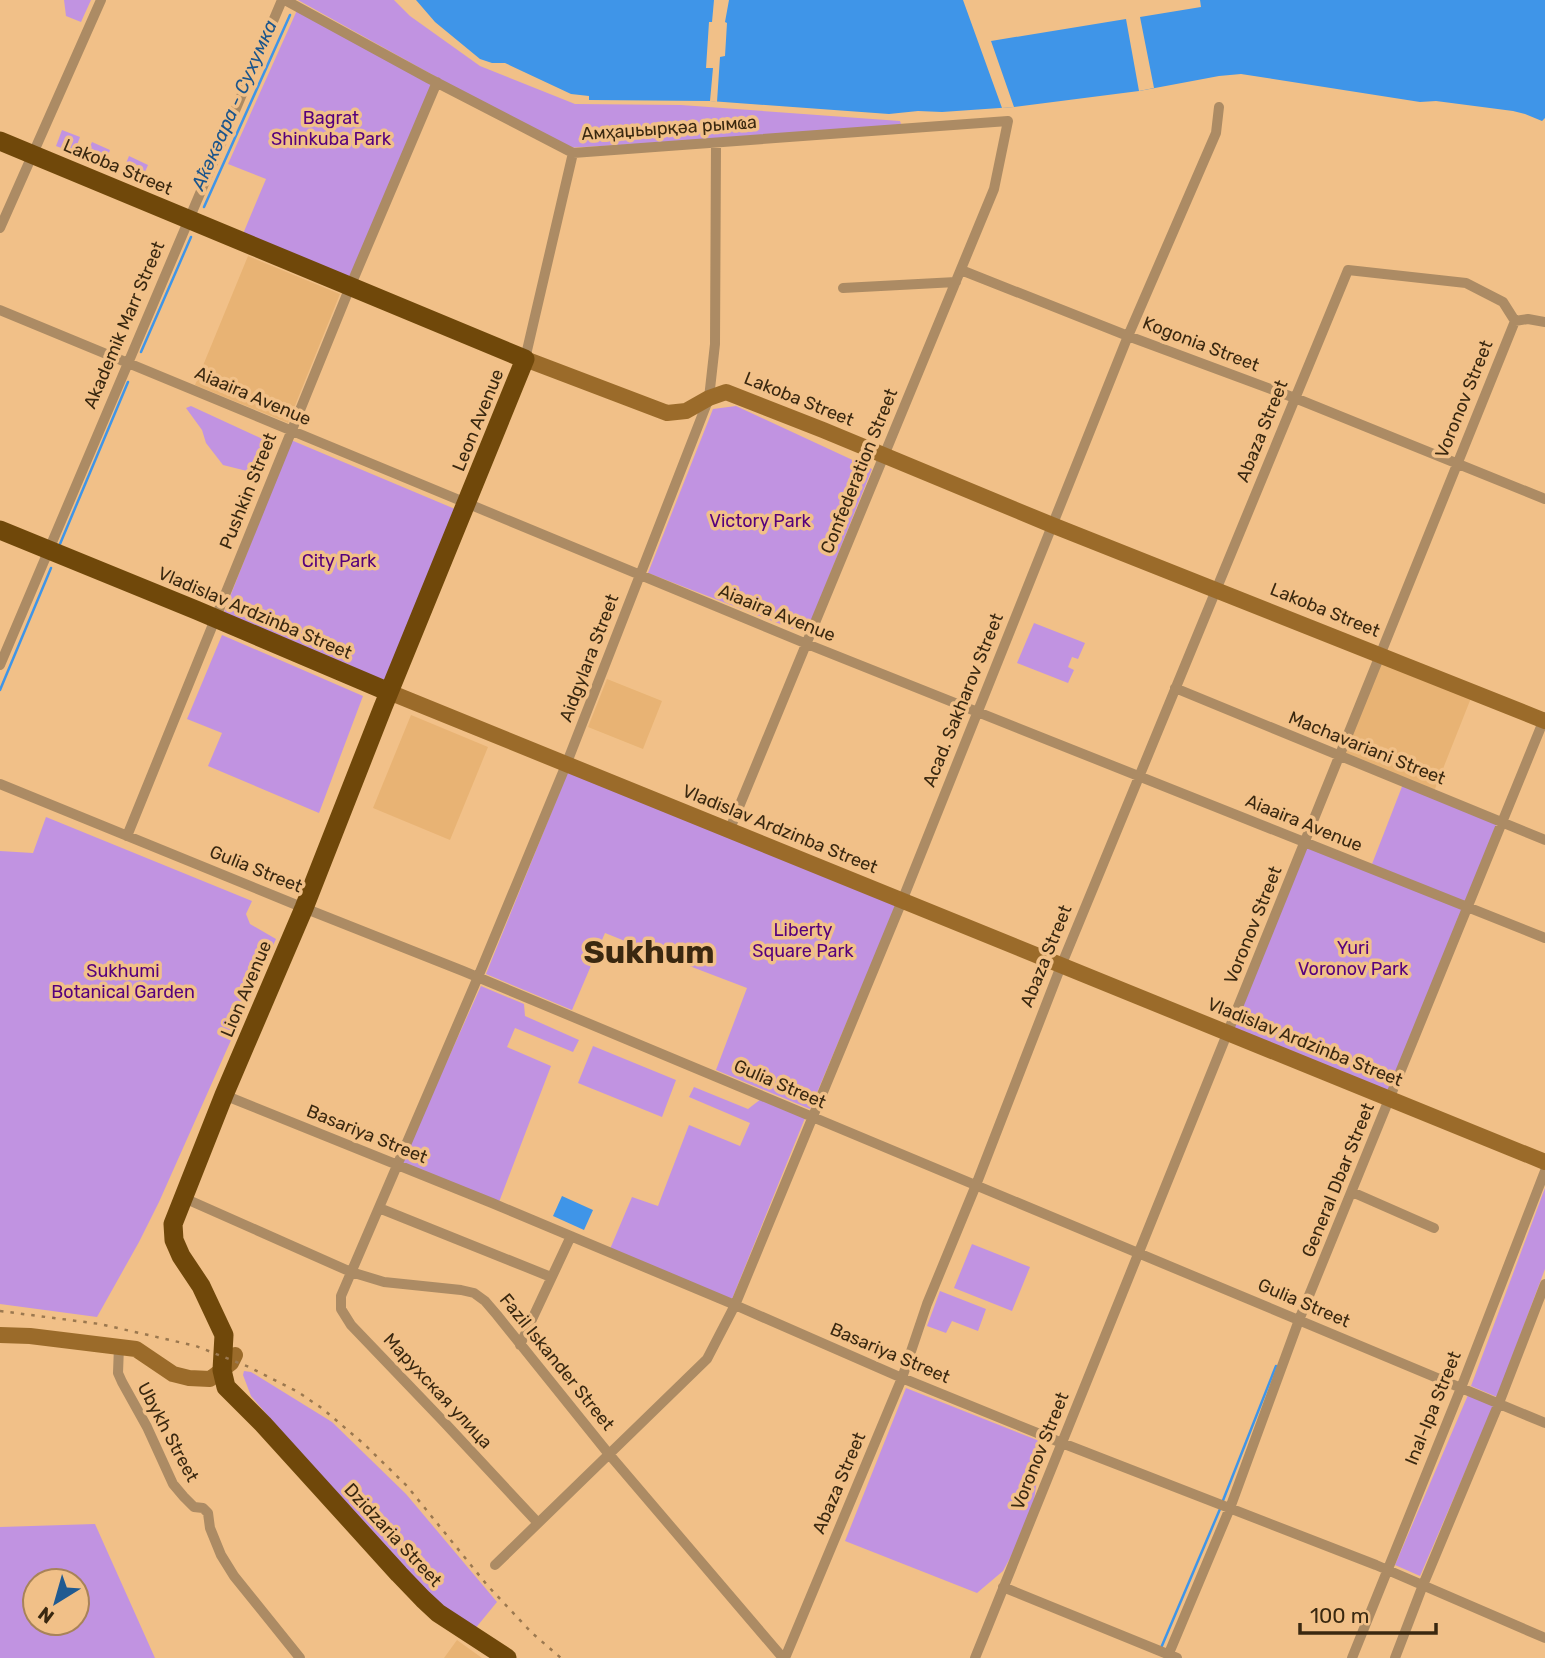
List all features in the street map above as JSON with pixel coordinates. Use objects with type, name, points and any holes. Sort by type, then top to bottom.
[{"type":"highway","name":"Lakoba Street","points":[[0,141],[525,359]]},
{"type":"highway","name":"Leon Avenue","points":[[389,692],[525,359]]},
{"type":"highway","name":"Vladislav Ardzinba Street","points":[[0,530],[389,692]]},
{"type":"highway","name":"Lion Avenue","points":[[263,1424],[240,1392],[234,1377],[223,1373],[224,1335],[201,1286],[181,1256],[174,1240],[173,1224],[304,908],[389,692]]},
{"type":"highway","points":[[223,1373],[263,1424]]},
{"type":"highway","name":"Dzidzaria Street","points":[[263,1424],[399,1574],[438,1613],[506,1658]]},
{"type":"main road","name":"Lakoba Street","points":[[525,359],[667,412],[686,411],[726,392],[1052,525],[1545,719]]},
{"type":"main road","name":"Vladislav Ardzinba Street","points":[[389,692],[1545,1162]]},
{"type":"main road","points":[[0,1335],[136,1349],[173,1374],[189,1378],[223,1373]]},
{"type":"street","points":[[0,228],[101,0]]},
{"type":"street","name":"Амҳаџьырқәа рымҩа","points":[[284,0],[573,153],[1008,121]]},
{"type":"street","name":"Akademik Marr Street","points":[[0,665],[188,219],[284,0]]},
{"type":"street","name":"Pushkin Street","points":[[127,836],[436,82]]},
{"type":"street","name":"Acad. Sakharov Street","points":[[495,1565],[707,1359],[735,1305],[902,901],[1128,336],[1216,133],[1219,107]]},
{"type":"street","name":"Confederation Street","points":[[729,831],[994,189],[1008,121]]},
{"type":"street","name":"Aidgylara Street","points":[[379,1208],[566,765],[709,398],[715,344],[716,143]]},
{"type":"street","name":"Leon Avenue","points":[[525,359],[573,153]]},
{"type":"street","name":"Kogonia Street","points":[[961,270],[1295,398],[1545,499]]},
{"type":"street","name":"Abaza Street","points":[[784,1658],[902,1378],[928,1304],[1061,966],[1348,270],[1466,283],[1503,302],[1515,321]]},
{"type":"street","points":[[843,288],[956,282]]},
{"type":"street","name":"Aiaaira Avenue","points":[[0,310],[818,649],[1545,938]]},
{"type":"street","points":[[1515,321],[1528,319],[1545,322]]},
{"type":"street","name":"Voronov Street","points":[[975,1658],[1515,321]]},
{"type":"street","name":"Machavariani Street","points":[[1175,688],[1545,840]]},
{"type":"street","name":"General Dbar Street","points":[[1171,1657],[1300,1320],[1545,719]]},
{"type":"street","name":"Gulia Street","points":[[0,784],[478,977],[1545,1423]]},
{"type":"street","name":"Basariya Street","points":[[224,1096],[398,1164],[902,1378],[1387,1569],[1545,1638]]},
{"type":"street","name":"Inal-Ipa Street","points":[[1352,1658],[1545,1171]]},
{"type":"street","points":[[1352,1192],[1434,1228]]},
{"type":"street","name":"Fazil Iskander Street","points":[[184,1198],[351,1272],[384,1282],[474,1293],[491,1308],[608,1453],[784,1658]]},
{"type":"street","points":[[379,1208],[551,1277]]},
{"type":"street","name":"Марухская улица","points":[[379,1208],[341,1296],[341,1309],[351,1325],[538,1523]]},
{"type":"street","points":[[520,1345],[571,1236]]},
{"type":"street","points":[[1395,1658],[1545,1284]]},
{"type":"street","name":"Ubykh Street","points":[[119,1346],[118,1373],[121,1382],[147,1427],[173,1484],[194,1507],[203,1507],[208,1513],[221,1555],[234,1576],[300,1658]]},
{"type":"street","points":[[1003,1587],[1171,1657]]},
{"type":"shaded area","points":[[248,256],[340,294],[288,423],[195,385]]},
{"type":"shaded area","points":[[1381,654],[1473,693],[1433,794],[1340,756]]},
{"type":"shaded area","points":[[607,679],[662,701],[643,749],[588,727]]},
{"type":"shaded area","points":[[411,715],[488,747],[450,840],[373,808]]},
{"type":"shaded area","points":[[457,1640],[482,1658],[444,1658]]},
{"type":"green space","points":[[64,0],[91,0],[81,22],[66,16]]},
{"type":"green space","points":[[298,0],[394,0],[410,16],[480,66],[575,104],[681,105],[900,121],[903,130],[564,148]]},
{"type":"green space","name":"Bagrat Shinkuba Park","points":[[298,8],[437,82],[350,287],[240,241],[266,179],[228,164]]},
{"type":"green space","points":[[62,130],[80,137],[74,153],[56,146]]},
{"type":"green space","points":[[92,142],[110,150],[104,166],[85,158]]},
{"type":"green space","points":[[129,156],[148,165],[141,181],[122,173]]},
{"type":"green space","points":[[191,406],[269,442],[255,473],[223,465],[206,443],[202,430],[186,408]]},
{"type":"green space","name":"Victory Park","points":[[736,406],[872,469],[806,634],[648,573],[713,409]]},
{"type":"green space","name":"City Park","points":[[291,440],[455,509],[385,682],[223,615]]},
{"type":"green space","points":[[1034,623],[1085,643],[1078,659],[1072,657],[1068,667],[1074,670],[1068,683],[1017,663]]},
{"type":"green space","points":[[222,635],[363,696],[319,813],[208,766],[222,733],[187,719]]},
{"type":"green space","name":"Liberty Square Park","points":[[569,769],[898,901],[810,1109],[716,1070],[747,988],[605,933],[572,1010],[486,974]]},
{"type":"green space","points":[[1403,784],[1497,823],[1465,902],[1372,864]]},
{"type":"green space","name":"Sukhumi Botanical Garden","points":[[46,817],[252,901],[246,914],[250,924],[276,939],[159,1202],[97,1317],[0,1304],[0,851],[33,853]]},
{"type":"green space","name":"Yuri Voronov Park","points":[[1305,842],[1468,907],[1390,1099],[1228,1034]]},
{"type":"green space","points":[[481,986],[524,1004],[525,1016],[579,1040],[573,1052],[515,1028],[507,1047],[551,1066],[499,1202],[401,1163]]},
{"type":"green space","points":[[593,1046],[676,1080],[662,1117],[578,1083]]},
{"type":"green space","points":[[694,1087],[748,1109],[761,1099],[805,1118],[732,1299],[610,1249],[632,1197],[658,1206],[689,1125],[740,1146],[750,1123],[689,1097]]},
{"type":"green space","points":[[1545,1188],[1545,1269],[1497,1397],[1471,1386]]},
{"type":"green space","points":[[972,1244],[1030,1267],[1012,1311],[954,1288]]},
{"type":"green space","points":[[940,1291],[986,1309],[978,1331],[952,1321],[946,1333],[927,1326]]},
{"type":"green space","points":[[244,1371],[251,1372],[332,1422],[406,1494],[497,1602],[474,1630],[425,1591],[303,1456],[251,1396]]},
{"type":"green space","points":[[906,1388],[1042,1442],[1034,1501],[1017,1545],[1003,1571],[977,1593],[845,1541]]},
{"type":"green space","points":[[1468,1395],[1494,1405],[1420,1576],[1395,1565]]},
{"type":"green space","points":[[95,1524],[155,1658],[0,1658],[0,1527]]},
{"type":"water","points":[[416,0],[1545,0],[1545,118],[1542,121],[1513,111],[1436,101],[1420,102],[1241,74],[1139,91],[1014,107],[942,112],[889,114],[710,101],[589,100],[589,96],[571,94],[505,63],[480,59],[435,22]]},
{"type":"water","points":[[562,1196],[593,1210],[584,1230],[553,1216]]},
{"type":"pier","points":[[714,0],[729,0],[725,22],[725,56],[720,57],[717,102],[710,101],[713,68],[706,68],[709,22],[712,22]]},
{"type":"pier","points":[[963,0],[1200,0],[1201,7],[1140,17],[1154,88],[1139,91],[1126,19],[991,41],[1014,107],[1002,108]]},
{"type":"waterway","name":"Аҟәкәара - Сухумка","points":[[204,207],[290,15]]},
{"type":"waterway","name":"Аҟәкәара - Сухумка","points":[[141,352],[191,237]]},
{"type":"waterway","name":"Аҟәкәара - Сухумка","points":[[60,544],[128,382]]},
{"type":"waterway","name":"Аҟәкәара - Сухумка","points":[[0,690],[51,568]]},
{"type":"waterway","points":[[1222,1503],[1276,1366]]},
{"type":"waterway","points":[[1161,1648],[1220,1509]]},
{"type":"railway","points":[[0,1311],[100,1324],[196,1346],[249,1367],[298,1392],[323,1409],[365,1445],[407,1486],[487,1585],[532,1633],[561,1658]]},
{"type":"district","name":"Sukhum","points":[[649,952]]}]
